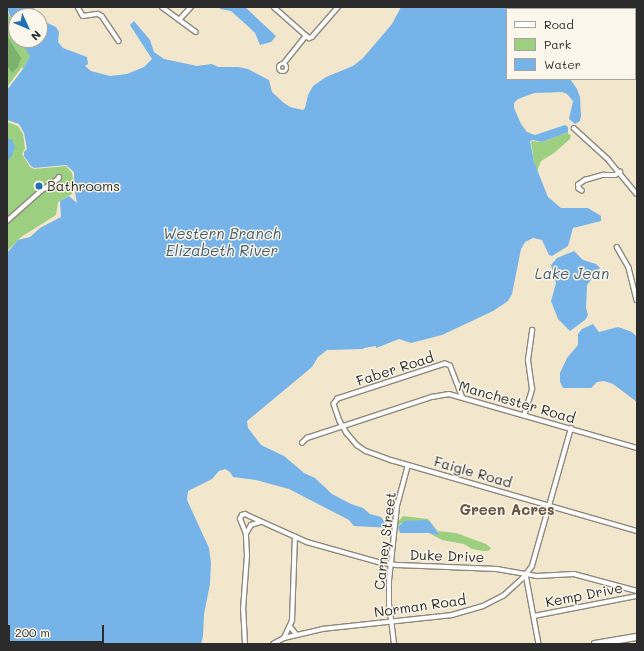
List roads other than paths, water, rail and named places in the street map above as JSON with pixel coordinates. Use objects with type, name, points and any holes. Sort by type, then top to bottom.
[{"type":"main road","points":[[595,644],[637,637]]},
{"type":"street","points":[[162,7],[196,32]]},
{"type":"street","points":[[179,20],[191,7]]},
{"type":"street","points":[[274,7],[310,38],[338,7]]},
{"type":"street","points":[[78,8],[86,11],[88,14],[98,14],[102,16],[118,41]]},
{"type":"street","points":[[284,63],[306,36]]},
{"type":"street","points":[[574,128],[596,147],[620,172],[637,194]]},
{"type":"street","points":[[582,191],[579,189],[578,185],[586,180],[603,175],[615,175],[620,172]]},
{"type":"street","points":[[7,221],[59,177]]},
{"type":"street","points":[[618,247],[629,268],[637,300]]},
{"type":"street","points":[[524,416],[532,389],[528,360],[532,330]]},
{"type":"street","name":"Faber Road","points":[[338,399],[445,364],[450,366],[462,397]]},
{"type":"street","name":"Manchester Road","points":[[302,443],[307,438],[342,426],[440,394],[449,394],[637,448]]},
{"type":"street","name":"Faigle Road","points":[[338,399],[334,404],[342,426],[352,439],[366,451],[408,465],[637,531]]},
{"type":"street","name":"Norman Road","points":[[272,644],[297,634],[322,629],[452,615],[483,606],[503,596],[526,574],[534,561],[571,428]]},
{"type":"street","name":"Carney Street","points":[[394,644],[389,593],[397,506],[408,465]]},
{"type":"street","name":"Duke Drive","points":[[245,644],[242,610],[247,556],[246,534],[241,523],[242,515],[248,514],[260,522],[295,537],[343,554],[392,564],[490,569],[538,576],[567,574],[580,575],[637,591]]},
{"type":"street","points":[[246,534],[251,525],[260,522]]},
{"type":"street","points":[[284,638],[292,621],[295,577],[295,537]]},
{"type":"street","points":[[526,574],[539,644]]},
{"type":"street","name":"Kemp Drive","points":[[534,616],[637,596]]},
{"type":"street","points":[[290,626],[297,634]]},
{"type":"water","points":[[7,7],[34,8],[8,8],[8,10]]},
{"type":"water","points":[[221,7],[245,7],[276,36],[271,42],[260,45],[255,33],[250,28],[231,11],[220,9]]},
{"type":"water","name":"Western Branch Elizabeth River","points":[[401,7],[637,7],[636,24],[636,8],[506,8],[506,80],[571,80],[577,89],[580,97],[581,116],[580,121],[575,124],[569,119],[573,101],[567,94],[562,92],[534,93],[518,99],[514,103],[514,108],[521,124],[527,132],[535,135],[565,125],[568,127],[568,132],[542,142],[533,140],[530,141],[534,162],[548,197],[561,208],[588,208],[601,216],[601,221],[573,228],[568,246],[552,256],[549,255],[542,240],[533,238],[525,242],[521,249],[512,294],[508,301],[493,311],[442,335],[411,343],[399,339],[376,348],[376,346],[363,349],[327,350],[318,357],[312,367],[247,421],[248,428],[261,445],[284,456],[304,473],[315,478],[332,494],[351,504],[363,508],[370,514],[381,517],[387,525],[392,528],[354,526],[349,520],[289,489],[256,480],[233,477],[230,472],[225,469],[219,471],[212,479],[188,491],[187,500],[209,548],[211,563],[210,584],[204,614],[201,644],[7,644],[7,253],[18,240],[30,237],[40,228],[61,217],[60,201],[69,196],[77,203],[74,186],[74,172],[66,165],[34,168],[31,166],[24,156],[24,152],[27,149],[24,133],[19,124],[7,120],[7,90],[23,69],[30,56],[25,48],[48,48],[48,23],[56,27],[59,32],[58,42],[63,48],[87,57],[88,64],[85,66],[91,71],[110,76],[127,74],[144,67],[152,59],[130,25],[134,21],[150,40],[154,52],[164,59],[197,66],[212,64],[218,67],[238,67],[248,69],[269,80],[272,92],[284,103],[290,107],[303,110],[313,86],[326,77],[353,66],[363,58],[392,24]]},
{"type":"water","points":[[7,138],[12,140],[15,147],[12,156],[7,161]]},
{"type":"water","name":"Lake Jean","points":[[574,251],[583,260],[596,264],[600,268],[587,285],[586,308],[588,315],[585,320],[570,331],[558,319],[551,301],[556,283],[551,265],[557,258]]},
{"type":"water","name":"Lake Jean","points":[[593,324],[599,332],[618,327],[632,332],[637,337],[637,402],[613,384],[604,381],[597,382],[591,388],[563,388],[560,382],[560,373],[567,358],[578,345],[578,334],[582,329]]},
{"type":"water","points":[[426,520],[430,522],[439,534],[400,533],[398,527],[404,521]]},
{"type":"place","name":"Bathrooms","points":[[39,186]]},
{"type":"district","name":"Green Acres","points":[[507,510]]}]
